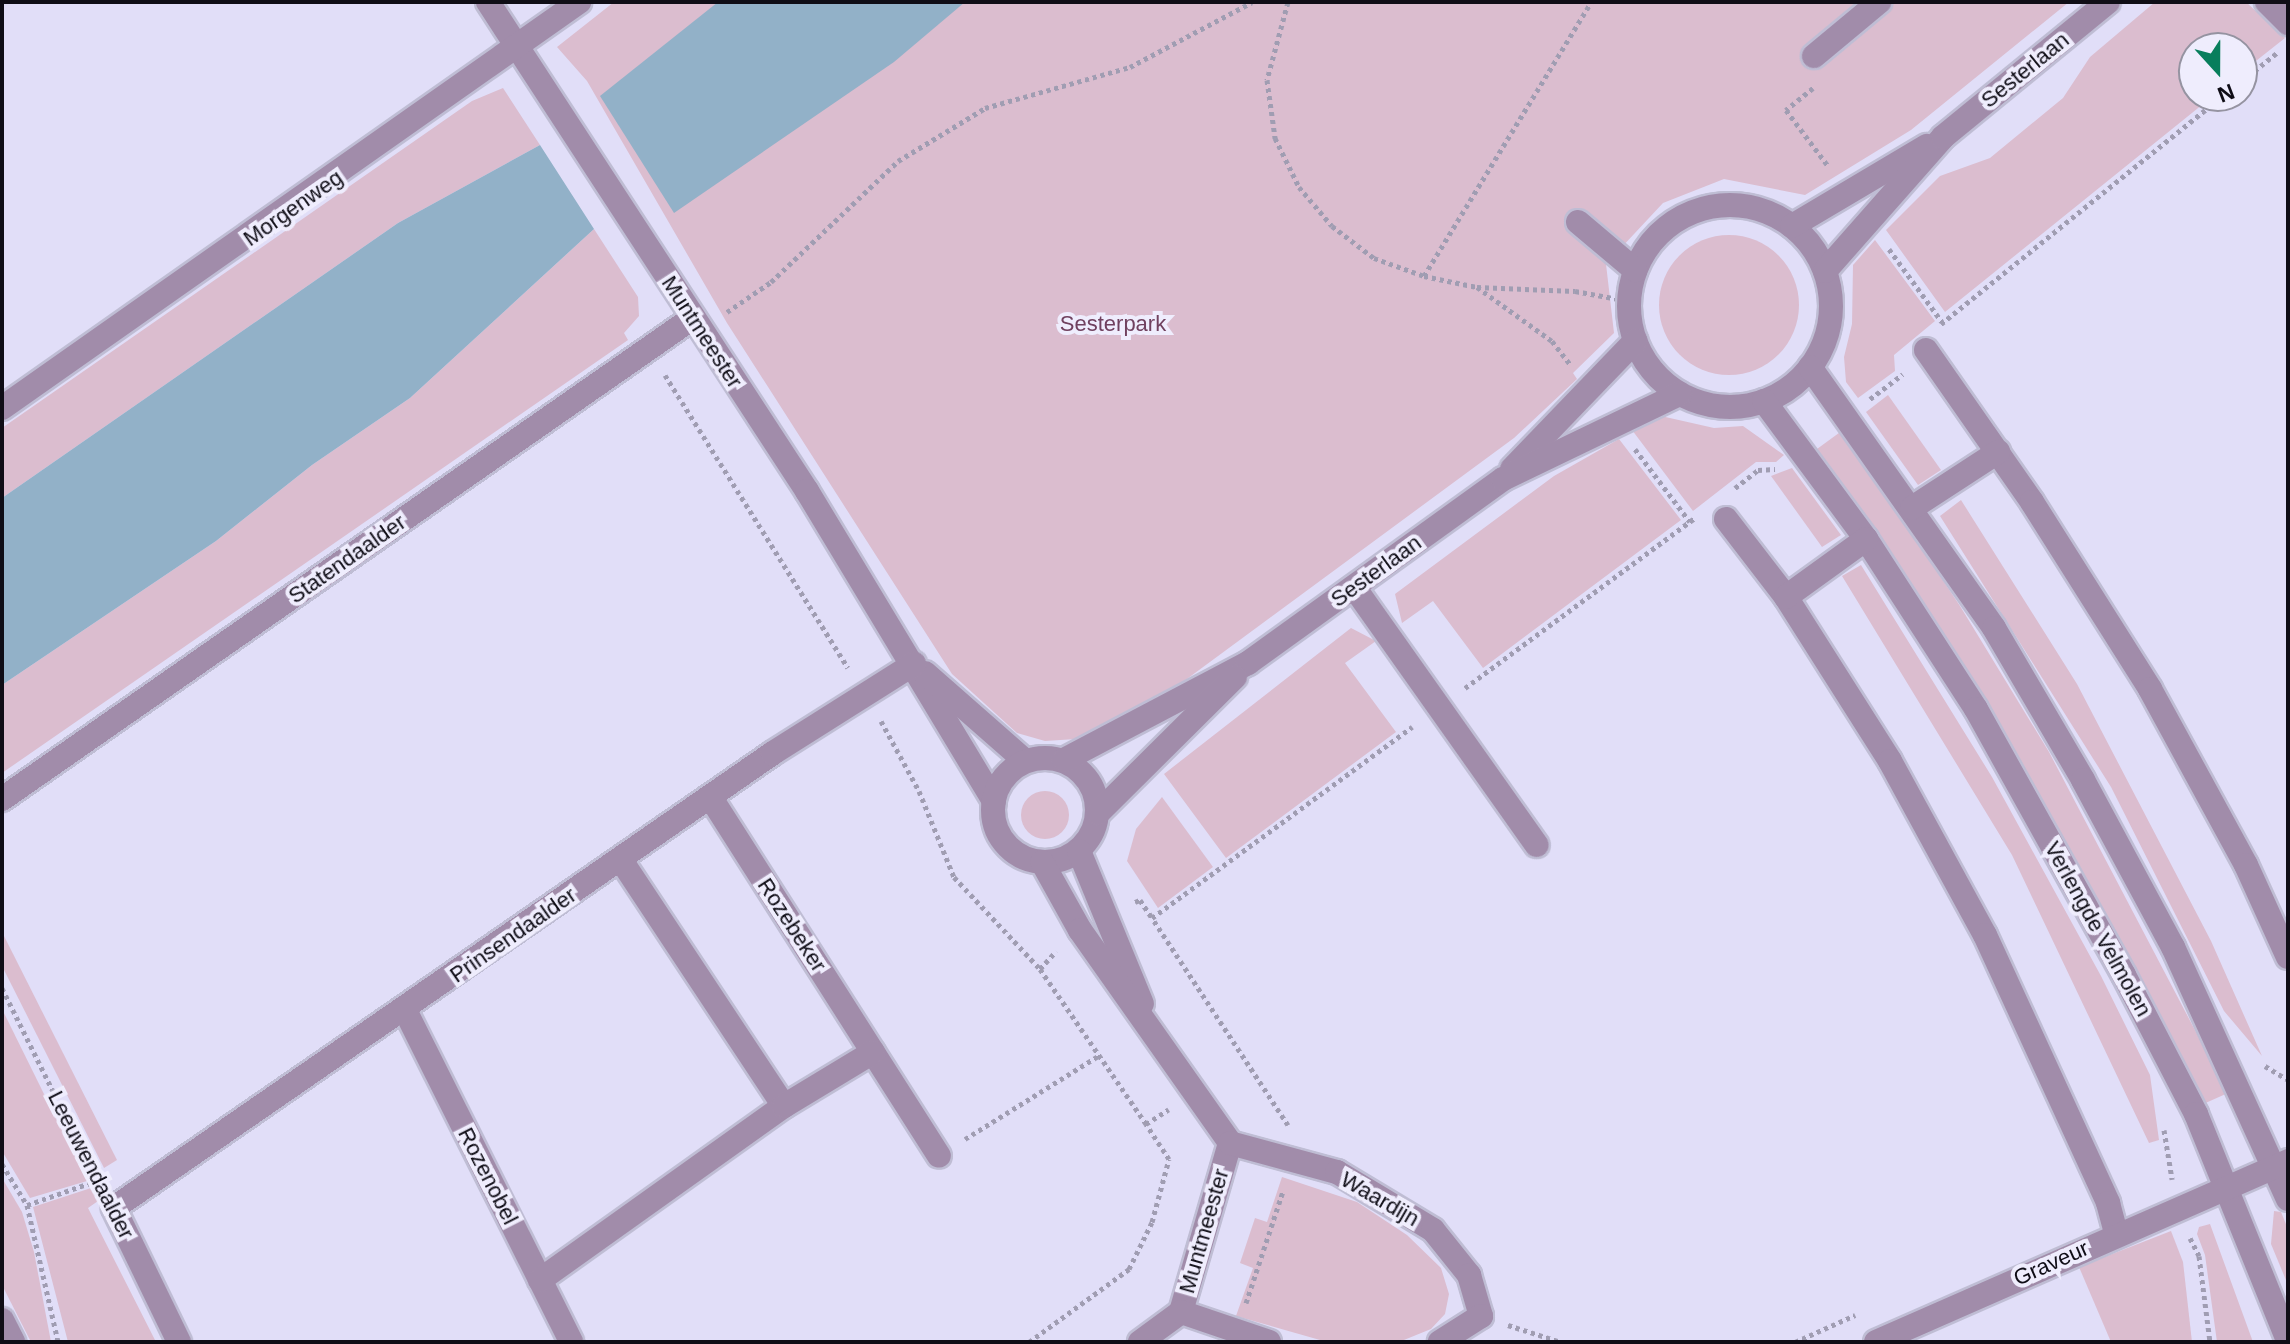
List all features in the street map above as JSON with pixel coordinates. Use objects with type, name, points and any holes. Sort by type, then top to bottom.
[{"type":"street","name":"Muntmeester","points":[[488,2],[914,664],[994,801]]},
{"type":"street","name":"Morgenweg","points":[[2,408],[518,49],[579,2]]},
{"type":"street","points":[[1814,56],[1879,2]]},
{"type":"street","name":"Sesterlaan","points":[[1825,271],[1943,137],[2096,5]]},
{"type":"street","name":"Sesterlaan","points":[[1792,226],[1943,137]]},
{"type":"street","points":[[1750,206],[1792,226],[1825,271],[1831,314],[1810,367],[1790,387],[1764,401],[1721,406],[1680,394],[1653,371],[1635,341],[1629,302],[1635,270],[1662,231],[1703,208],[1750,206]]},
{"type":"street","points":[[1578,222],[1635,270]]},
{"type":"street","name":"Statendaalder","points":[[2,799],[691,319]]},
{"type":"street","name":"Sesterlaan","points":[[1503,479],[1635,341]]},
{"type":"street","points":[[1926,350],[1998,452],[2150,689],[2246,865],[2288,957]]},
{"type":"street","points":[[1810,367],[1994,628],[2083,780],[2173,947],[2282,1164],[2288,1199]]},
{"type":"street","name":"Sesterlaan","points":[[1064,760],[1248,663],[1503,479],[1680,394]]},
{"type":"street","name":"Verlengde Velmolen","points":[[1764,401],[1866,539],[1999,749],[2124,975],[2227,1186],[2288,1341]]},
{"type":"street","points":[[1912,508],[1998,452]]},
{"type":"street","points":[[1725,507],[1890,761],[1985,935],[2108,1203],[2116,1233]]},
{"type":"street","points":[[1786,597],[1866,539]]},
{"type":"street","points":[[1354,587],[1537,845]]},
{"type":"street","name":"Sesterlaan","points":[[1098,813],[1248,663]]},
{"type":"street","name":"Muntmeester","points":[[914,664],[1025,761]]},
{"type":"street","name":"Prinsendaalder","points":[[114,1208],[711,798],[914,664]]},
{"type":"street","points":[[1064,760],[1090,781],[1098,813],[1095,828],[1079,851],[1042,862],[1010,849],[994,819],[994,801],[1004,778],[1025,761],[1064,760]]},
{"type":"street","name":"Rozebeker","points":[[711,798],[939,1156]]},
{"type":"street","name":"Muntmeester","points":[[1079,851],[1152,1028]]},
{"type":"street","points":[[621,860],[784,1106]]},
{"type":"street","name":"Muntmeester","points":[[1042,862],[1080,930],[1152,1028],[1230,1143],[1181,1312],[1140,1342]]},
{"type":"street","name":"Rozenobel","points":[[405,1010],[571,1342]]},
{"type":"street","points":[[540,1280],[784,1106],[873,1052]]},
{"type":"street","name":"Waardijn","points":[[1230,1143],[1337,1172],[1433,1230],[1469,1275],[1481,1316]]},
{"type":"street","name":"Graveur","points":[[1876,1342],[2116,1233],[2282,1164]]},
{"type":"street","name":"Leeuwendaalder","points":[[114,1208],[179,1342]]},
{"type":"street","points":[[1181,1312],[1269,1342]]},
{"type":"street","points":[[1440,1342],[1481,1316]]},
{"type":"street","points":[[2,1320],[13,1342]]},
{"type":"path","points":[[691,319],[724,314],[771,282],[898,161],[985,108],[1130,67],[1252,2]]},
{"type":"path","points":[[1288,2],[1267,80],[1275,138],[1299,187],[1332,226],[1374,258],[1424,276],[1477,287],[1575,291],[1629,302]]},
{"type":"path","points":[[1424,276],[1591,2]]},
{"type":"path","points":[[2258,68],[2288,44]]},
{"type":"path","points":[[1847,416],[1926,350],[1920,343],[1943,322],[2203,112]]},
{"type":"path","points":[[1477,287],[1552,341],[1589,387]]},
{"type":"path","points":[[1615,424],[1690,522]]},
{"type":"path","points":[[1725,507],[1758,470],[1776,469],[1803,450]]},
{"type":"path","points":[[1237,1330],[1297,1146],[1281,1107],[1152,918],[1702,513]]},
{"type":"path","points":[[1029,1342],[1129,1269],[1152,1222],[1169,1159],[1040,969]]},
{"type":"path","name":"Leeuwendaalder","points":[[2,988],[114,1208]]},
{"type":"path","points":[[939,1156],[1100,1055]]},
{"type":"path","points":[[1146,1124],[1196,1093]]},
{"type":"path","points":[[2,1164],[27,1205],[58,1342]]},
{"type":"path","points":[[27,1205],[98,1181]]},
{"type":"path","points":[[2177,1208],[2199,1256],[2210,1342]]},
{"type":"path","points":[[1481,1316],[1561,1342]]},
{"type":"green space","name":"Sesterpark","points":[[614,2],[2069,2],[1911,130],[1805,195],[1724,179],[1663,203],[1606,264],[1614,333],[1573,373],[1577,379],[1514,438],[1176,687],[1076,739],[1045,741],[1017,733],[952,674],[727,323],[587,81],[557,47]]},
{"type":"green space","points":[[2155,2],[2246,2],[2285,38],[2258,59],[2258,32],[2178,32],[2178,112],[2193,112],[1945,312],[1886,230],[1940,176],[1990,158],[2063,98],[2090,57]]},
{"type":"green space","points":[[503,88],[540,145],[398,223],[2,498],[2,428],[472,101]]},
{"type":"green space","points":[[594,229],[638,297],[639,316],[624,333],[628,340],[2,773],[2,685],[216,541],[312,465],[410,398]]},
{"type":"green space","points":[[1729,235],[1756,241],[1778,256],[1793,278],[1799,305],[1793,332],[1778,354],[1756,369],[1729,375],[1702,369],[1680,354],[1665,332],[1659,305],[1665,278],[1680,256],[1702,241]]},
{"type":"green space","points":[[1875,240],[1935,321],[1894,355],[1895,371],[1858,398],[1846,382],[1844,357],[1852,324],[1853,265]]},
{"type":"green space","points":[[1888,395],[1941,470],[1918,485],[1866,412]]},
{"type":"green space","points":[[1661,416],[1714,428],[1743,426],[1784,455],[1776,462],[1756,462],[1693,511],[1632,430]]},
{"type":"green space","points":[[1843,430],[1960,606],[2049,752],[2228,1093],[2201,1105],[1990,711],[1817,449]]},
{"type":"green space","points":[[1619,439],[1681,520],[1483,668],[1433,601],[1402,623],[1395,594],[1554,476]]},
{"type":"green space","points":[[1792,468],[1841,535],[1822,547],[1771,476]]},
{"type":"green space","points":[[1961,500],[2077,684],[2211,941],[2262,1056],[2224,1011],[2111,787],[1940,516]]},
{"type":"green space","points":[[1861,565],[1992,777],[2101,976],[2150,1075],[2159,1140],[2149,1143],[2012,855],[1842,576]]},
{"type":"green space","points":[[1351,628],[1376,641],[1345,663],[1396,732],[1226,858],[1164,774]]},
{"type":"green space","points":[[1045,791],[1054,792],[1062,798],[1068,806],[1068,824],[1062,832],[1054,838],[1045,839],[1036,838],[1028,832],[1022,824],[1021,815],[1022,806],[1028,798],[1036,792]]},
{"type":"green space","points":[[1162,797],[1213,867],[1158,908],[1127,861],[1136,829]]},
{"type":"green space","points":[[2,932],[117,1160],[104,1168],[2,966]]},
{"type":"green space","points":[[2,1009],[87,1181],[30,1198],[2,1151]]},
{"type":"green space","points":[[1282,1177],[1357,1202],[1407,1235],[1441,1268],[1449,1294],[1445,1314],[1431,1329],[1399,1342],[1327,1342],[1236,1316],[1253,1268],[1240,1263],[1255,1218],[1267,1222]]},
{"type":"green space","points":[[2,1178],[22,1212],[34,1252],[51,1342],[31,1342],[2,1285]]},
{"type":"green space","points":[[91,1188],[98,1201],[88,1208],[156,1342],[68,1342],[33,1207]]},
{"type":"green space","points":[[2274,1211],[2281,1212],[2288,1229],[2288,1285],[2271,1244]]},
{"type":"green space","points":[[2210,1224],[2253,1342],[2217,1342],[2205,1255],[2197,1234],[2199,1227]]},
{"type":"green space","points":[[2171,1231],[2183,1262],[2192,1342],[2111,1342],[2079,1267]]},
{"type":"water","points":[[718,2],[965,2],[894,62],[674,213],[600,96]]},
{"type":"water","points":[[540,145],[594,229],[410,398],[312,465],[216,541],[2,685],[2,498],[398,223]]}]
